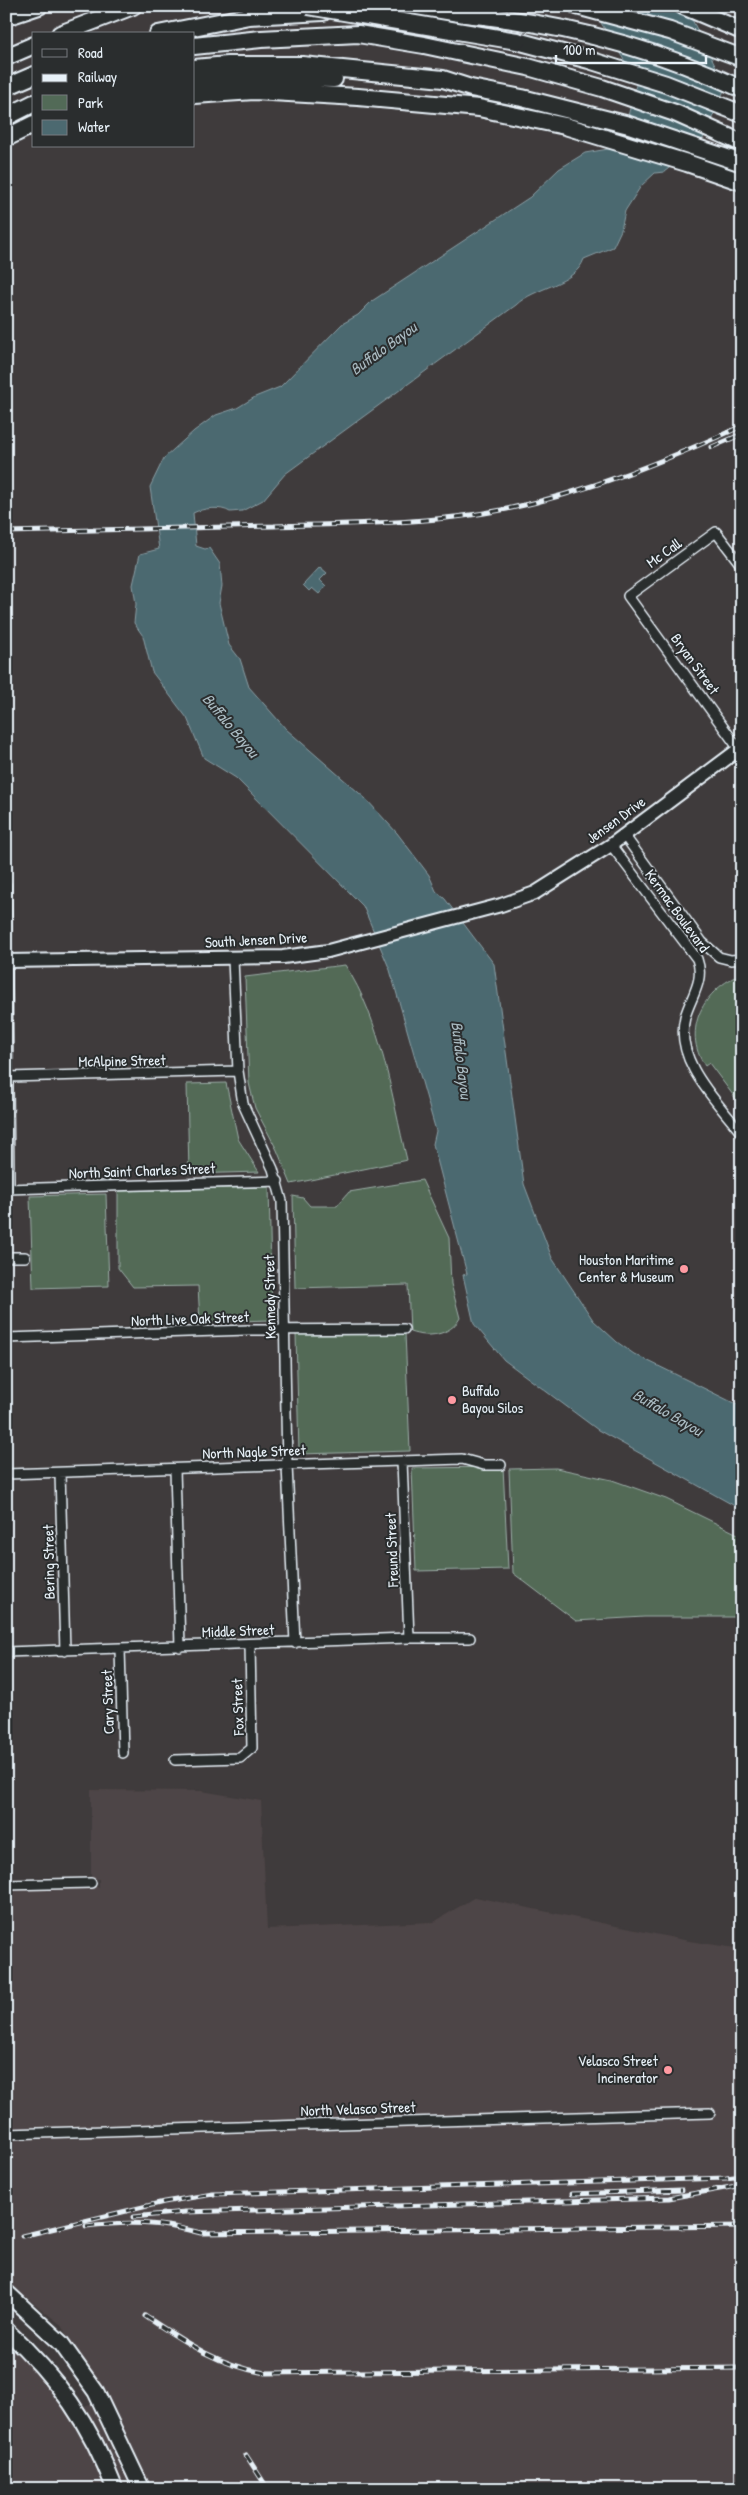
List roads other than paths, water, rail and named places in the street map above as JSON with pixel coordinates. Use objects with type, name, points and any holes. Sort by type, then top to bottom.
[{"type":"highway","points":[[65,32],[133,6]]},
{"type":"highway","points":[[308,6],[518,41],[589,60],[666,84],[742,114]]},
{"type":"highway","points":[[577,6],[670,31],[742,58]]},
{"type":"highway","points":[[683,6],[742,31]]},
{"type":"highway","points":[[6,17],[33,8]]},
{"type":"highway","points":[[6,22],[33,8]]},
{"type":"highway","points":[[168,32],[249,16],[303,12],[400,9],[488,15],[545,24],[617,41],[698,68],[742,89]]},
{"type":"highway","points":[[195,46],[261,39],[358,34],[424,45],[528,67],[602,88],[676,113],[742,143]]},
{"type":"highway","points":[[6,57],[32,46]]},
{"type":"highway","points":[[195,68],[228,65],[302,65],[443,79],[471,88],[522,98],[629,125],[742,163]]},
{"type":"highway","points":[[6,87],[32,76]]},
{"type":"highway","points":[[195,81],[236,77],[320,78],[471,88]]},
{"type":"highway","points":[[195,95],[254,91],[358,97],[479,108],[565,126],[687,163],[742,182]]},
{"type":"highway","points":[[6,117],[32,103]]},
{"type":"highway","points":[[6,123],[32,113]]},
{"type":"highway","points":[[6,138],[32,125]]},
{"type":"highway","points":[[6,145],[32,133]]},
{"type":"main road","name":"Jensen Drive","points":[[501,905],[535,893],[611,845],[741,748]]},
{"type":"main road","name":"South Jensen Drive","points":[[6,961],[283,957],[328,950],[501,905]]},
{"type":"main road","points":[[7,2293],[61,2343],[96,2392],[142,2489]]},
{"type":"main road","points":[[6,2330],[33,2356],[69,2399],[99,2450],[110,2484]]},
{"type":"main road","points":[[69,2399],[84,2376]]},
{"type":"main road","points":[[69,2399],[96,2392]]},
{"type":"street","name":"Mc Call","points":[[628,596],[716,532],[742,566]]},
{"type":"street","name":"Bryan Street","points":[[628,596],[741,748]]},
{"type":"street","name":"Kermac Boulevard","points":[[624,835],[697,937],[719,957],[733,960],[742,959]]},
{"type":"street","name":"Kermac Boulevard","points":[[611,845],[696,956],[700,976],[687,1010],[683,1029],[688,1059],[742,1134]]},
{"type":"street","points":[[6,885],[8,1189]]},
{"type":"street","name":"Kennedy Street","points":[[233,959],[238,1071],[243,1104],[278,1181],[282,1201],[287,1465],[294,1643]]},
{"type":"street","name":"McAlpine Street","points":[[8,1077],[238,1071]]},
{"type":"street","name":"North Saint Charles Street","points":[[8,1189],[278,1181]]},
{"type":"street","points":[[6,1257],[25,1257]]},
{"type":"street","name":"North Live Oak Street","points":[[6,1338],[404,1328]]},
{"type":"street","name":"North Nagle Street","points":[[6,1474],[462,1459],[484,1466],[501,1465]]},
{"type":"street","name":"Freund Street","points":[[402,1461],[409,1638]]},
{"type":"street","points":[[175,1469],[180,1647]]},
{"type":"street","name":"Bering Street","points":[[60,1473],[64,1651]]},
{"type":"street","name":"Middle Street","points":[[6,1652],[409,1638],[470,1638]]},
{"type":"street","name":"Fox Street","points":[[175,1760],[240,1758],[252,1748],[250,1645]]},
{"type":"street","name":"Cary Street","points":[[120,1649],[123,1753]]},
{"type":"street","points":[[6,1885],[91,1883]]},
{"type":"street","name":"North Velasco Street","points":[[6,2134],[710,2113]]},
{"type":"water","name":"Buffalo Bayou","points":[[583,6],[685,6],[726,86],[701,143],[664,172],[655,173],[641,186],[625,211],[621,230],[613,247],[584,259],[572,275],[524,299],[285,474],[263,500],[242,511],[230,512],[212,508],[193,513],[196,546],[205,549],[209,548],[220,564],[222,586],[219,603],[229,645],[240,659],[249,687],[286,729],[366,799],[397,833],[429,875],[436,891],[445,899],[494,964],[524,1184],[552,1258],[593,1320],[617,1342],[634,1354],[742,1407],[742,1510],[598,1430],[504,1360],[474,1324],[463,1275],[467,1274],[433,1144],[436,1131],[390,970],[363,906],[236,778],[204,758],[187,718],[152,672],[143,636],[134,623],[136,604],[133,585],[140,554],[159,549],[150,487],[164,458],[194,431],[216,415],[237,408],[255,397],[280,387],[342,324],[358,315],[372,301],[530,197],[559,169],[585,153],[620,147],[637,81],[593,10]]},
{"type":"water","points":[[320,567],[327,573],[320,580],[326,586],[319,594],[312,588],[309,591],[303,585]]},
{"type":"railway","points":[[6,532],[362,524],[450,518],[478,514],[567,494],[656,463],[742,426]]},
{"type":"railway","points":[[712,447],[742,434]]},
{"type":"railway","points":[[22,2236],[164,2202],[213,2194],[742,2176]]},
{"type":"railway","points":[[133,2217],[185,2212],[669,2198],[742,2185]]},
{"type":"railway","points":[[572,2194],[682,2190]]},
{"type":"railway","points":[[86,2226],[116,2223],[144,2224],[201,2233],[742,2226]]},
{"type":"railway","points":[[145,2316],[188,2344],[216,2358],[265,2373],[741,2368]]},
{"type":"railway","points":[[246,2455],[268,2489]]},
{"type":"place","name":"Houston Maritime Center & Museum","points":[[684,1269]]},
{"type":"place","name":"Buffalo Bayou Silos","points":[[452,1400]]},
{"type":"place","name":"Velasco Street Incinerator","points":[[668,2070]]}]
